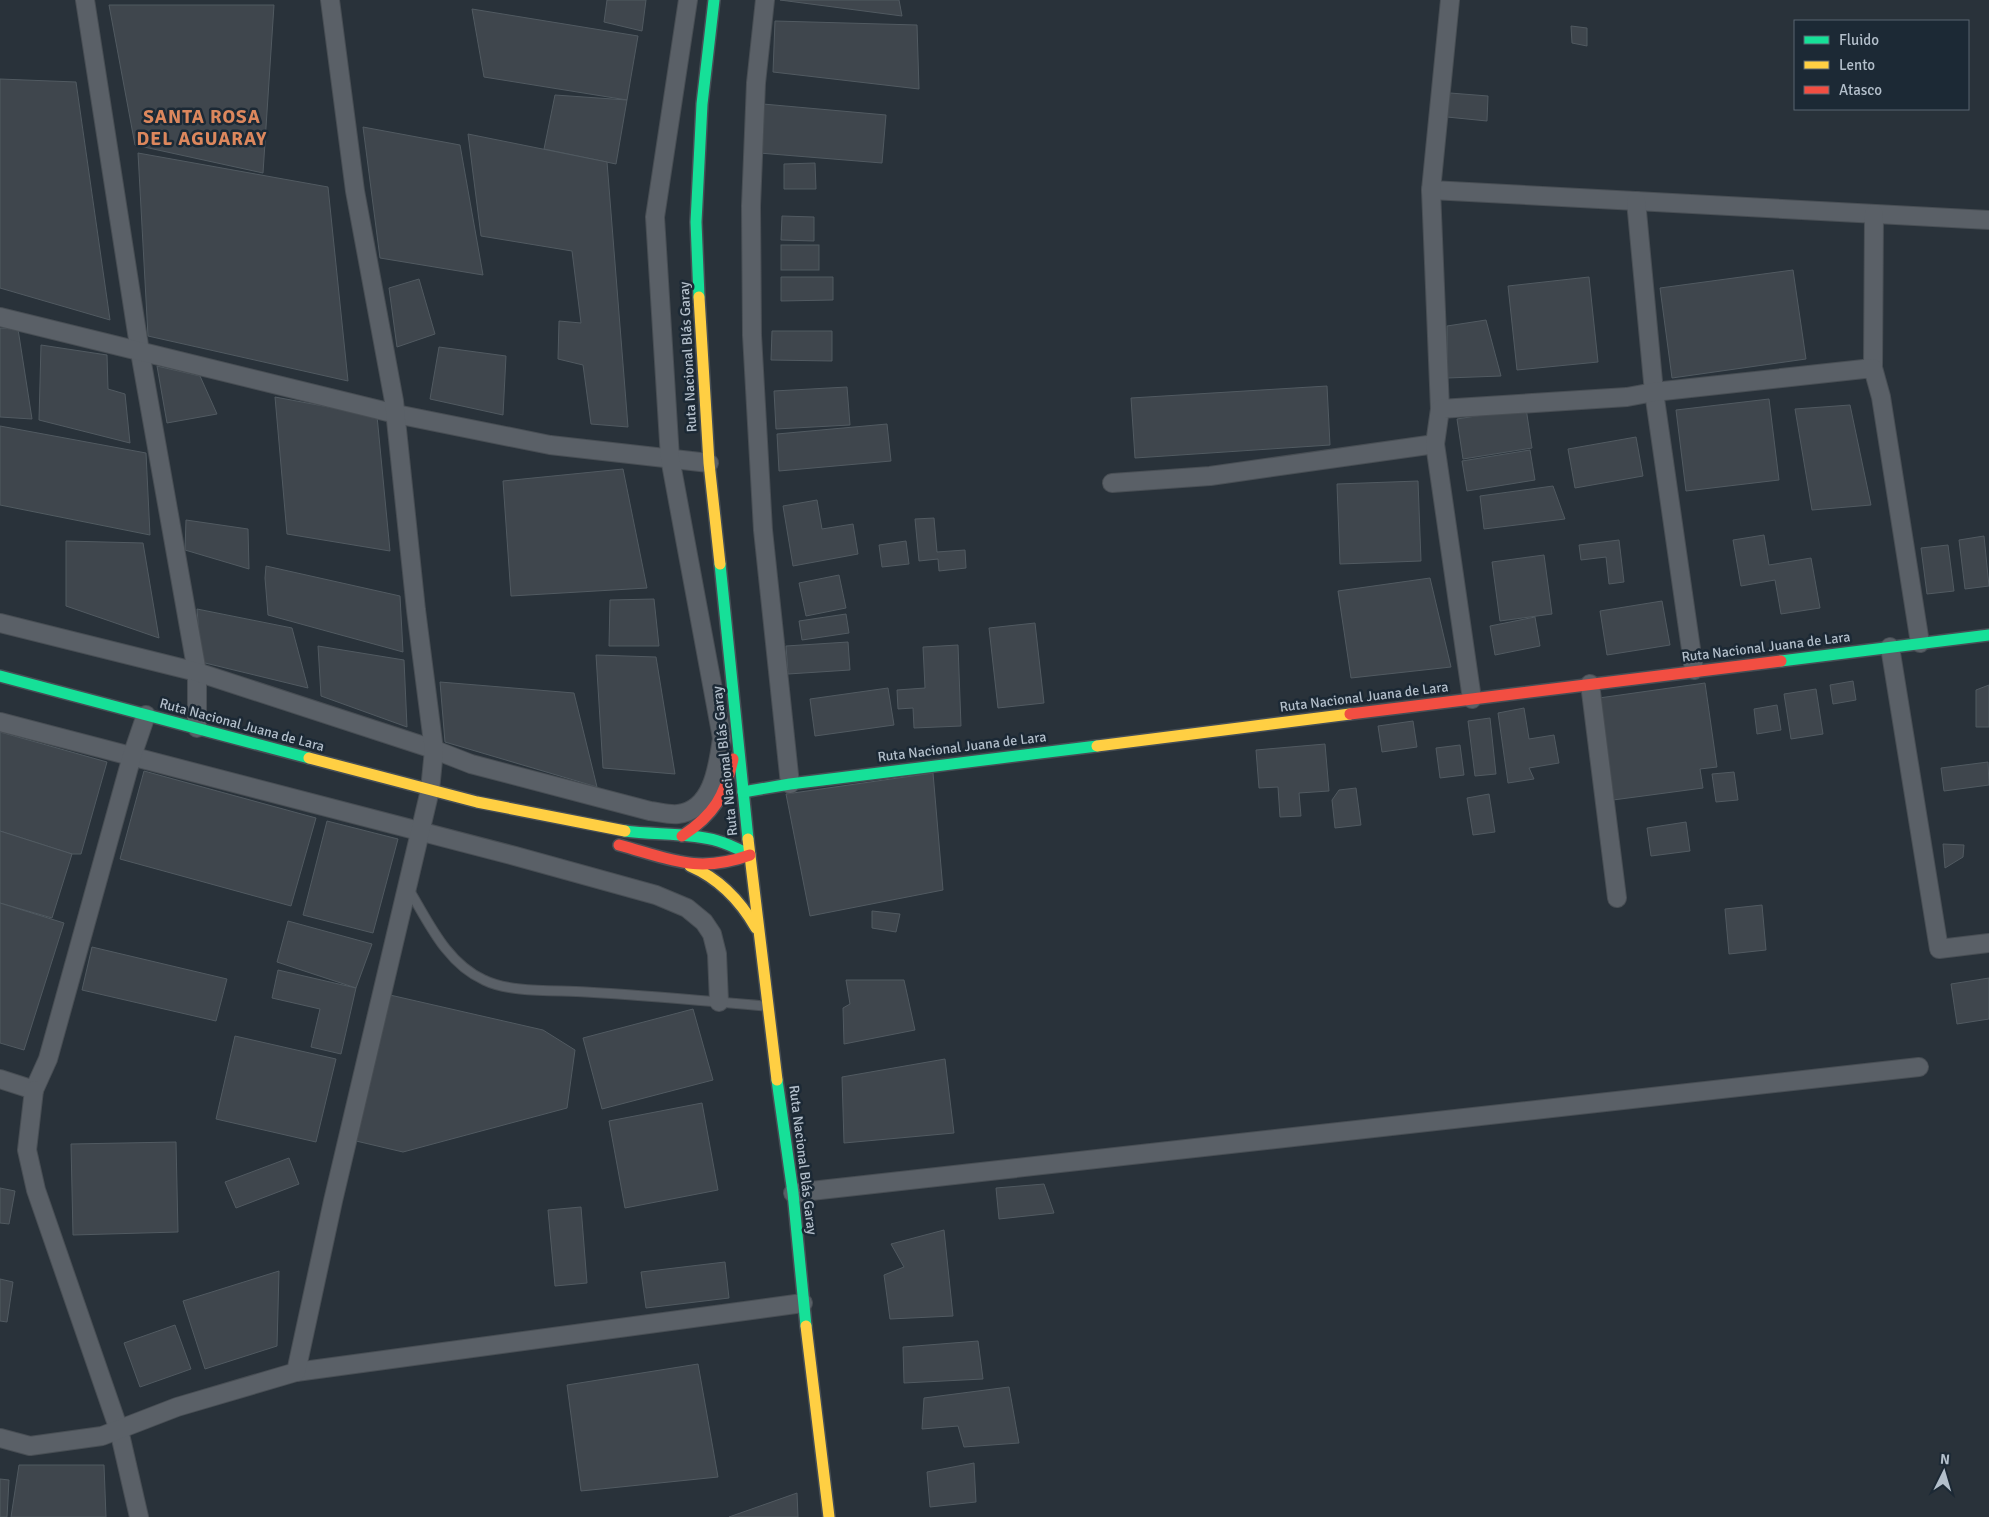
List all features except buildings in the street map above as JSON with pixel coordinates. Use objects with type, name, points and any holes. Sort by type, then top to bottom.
[{"type":"highway","name":"Ruta Nacional Blás Garay","points":[[714,0],[702,104],[696,222],[700,331],[709,463],[737,740],[767,1006],[793,1193],[803,1303],[829,1517]]},
{"type":"highway","name":"Ruta Nacional Juana de Lara","points":[[743,792],[790,784],[1694,670],[1989,635]]},
{"type":"highway","name":"Ruta Nacional Juana de Lara","points":[[0,676],[477,802],[590,836]]},
{"type":"highway","points":[[682,836],[707,819],[718,806],[726,791],[737,740]]},
{"type":"highway","name":"Ruta Nacional Juana de Lara","points":[[477,802],[621,831],[719,840],[750,855]]},
{"type":"highway","points":[[608,842],[695,868],[727,888],[740,902],[759,934]]},
{"type":"highway","points":[[677,862],[701,866],[719,866],[750,855]]},
{"type":"street","points":[[85,0],[140,352],[197,672],[197,728]]},
{"type":"street","points":[[296,1372],[333,1201],[430,790],[434,750],[416,610],[396,414],[355,191],[330,0]]},
{"type":"street","points":[[0,623],[197,672],[434,750],[470,764],[650,811],[677,814],[694,810],[708,793],[718,768],[722,738],[670,458],[655,217],[688,0]]},
{"type":"street","points":[[766,0],[756,83],[751,197],[752,335],[764,530],[790,784]]},
{"type":"street","points":[[1450,0],[1431,190],[1440,409],[1435,444],[1472,699]]},
{"type":"street","points":[[1431,190],[1989,220]]},
{"type":"street","points":[[1636,201],[1654,392],[1694,670]]},
{"type":"street","points":[[1874,214],[1873,368],[1881,397],[1920,643]]},
{"type":"street","points":[[0,317],[396,414],[550,445],[709,463]]},
{"type":"street","points":[[1440,409],[1627,397],[1654,392],[1873,368]]},
{"type":"street","points":[[1112,483],[1210,476],[1435,444]]},
{"type":"street","points":[[1890,646],[1939,949],[1989,943]]},
{"type":"street","points":[[1590,684],[1617,898]]},
{"type":"street","points":[[139,1517],[119,1430],[36,1190],[27,1150],[34,1090],[48,1059],[132,756],[146,715]]},
{"type":"street","points":[[0,722],[420,832],[656,896],[688,908],[704,922],[712,934],[716,954],[719,1002]]},
{"type":"street","points":[[793,1193],[1919,1067]]},
{"type":"street","points":[[0,1079],[34,1090]]},
{"type":"street","points":[[0,1438],[30,1446],[102,1436],[177,1407],[296,1372],[803,1303]]},
{"type":"lane","points":[[407,887],[440,942],[464,967],[484,981],[515,988],[767,1006]]},
{"type":"traffic: fast","points":[[699,297],[696,222],[702,104],[714,0]]},
{"type":"traffic: fast","points":[[720,564],[748,839]]},
{"type":"traffic: fast","points":[[1781,661],[1989,635]]},
{"type":"traffic: fast","points":[[0,676],[309,758]]},
{"type":"traffic: fast","points":[[743,792],[790,784],[1097,746]]},
{"type":"traffic: fast","points":[[625,831],[708,838],[750,855]]},
{"type":"traffic: fast","points":[[777,1080],[793,1193],[806,1326]]},
{"type":"traffic: slow","points":[[699,297],[709,463],[720,564]]},
{"type":"traffic: slow","points":[[1097,746],[1350,714]]},
{"type":"traffic: slow","points":[[309,758],[477,802],[625,831]]},
{"type":"traffic: slow","points":[[748,839],[777,1080]]},
{"type":"traffic: slow","points":[[690,866],[711,877],[728,891],[743,908],[756,928]]},
{"type":"traffic: slow","points":[[806,1326],[829,1517]]},
{"type":"traffic: jam","points":[[1350,714],[1781,661]]},
{"type":"traffic: jam","points":[[682,836],[702,820],[716,804],[726,784],[733,759]]},
{"type":"traffic: jam","points":[[619,845],[669,859],[699,864],[731,861],[750,855]]},
{"type":"district","name":"SANTA ROSA DEL AGUARAY","points":[[202,128]]}]
